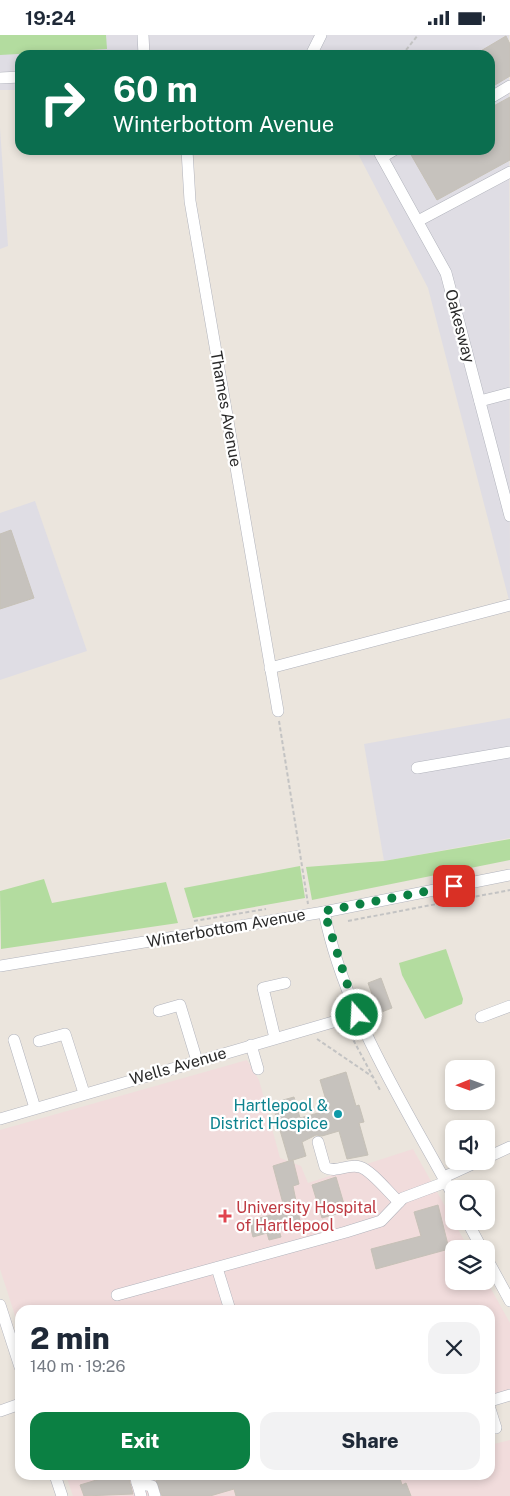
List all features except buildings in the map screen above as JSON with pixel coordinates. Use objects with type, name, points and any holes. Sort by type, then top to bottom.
[{"type":"street","points":[[143,35],[144,50]]},
{"type":"street","points":[[314,50],[321,35]]},
{"type":"street","points":[[0,78],[15,77]]},
{"type":"street","points":[[495,95],[510,86]]},
{"type":"street","name":"Thames Avenue","points":[[187,155],[190,201],[278,711]]},
{"type":"street","name":"Oakesway","points":[[381,155],[446,273],[510,516]]},
{"type":"street","points":[[418,221],[510,172]]},
{"type":"street","points":[[480,401],[510,393]]},
{"type":"street","points":[[270,667],[510,605]]},
{"type":"street","points":[[417,768],[510,752]]},
{"type":"street","name":"Winterbottom Avenue","points":[[0,966],[324,911],[510,875]]},
{"type":"street","points":[[324,911],[357,1015],[384,1071],[445,1180]]},
{"type":"street","points":[[275,1038],[263,988],[285,983]]},
{"type":"street","points":[[159,1011],[180,1005],[196,1061]]},
{"type":"street","points":[[481,1017],[510,1006]]},
{"type":"street","name":"Wells Avenue","points":[[0,1119],[357,1015]]},
{"type":"street","points":[[39,1041],[65,1034],[84,1093]]},
{"type":"street","points":[[14,1040],[35,1108]]},
{"type":"street","points":[[251,1045],[258,1069]]},
{"type":"street","points":[[318,1142],[325,1167],[333,1170],[348,1167],[363,1168],[399,1202]]},
{"type":"street","points":[[495,1154],[510,1147]]},
{"type":"street","points":[[117,1295],[381,1221],[403,1198],[463,1170]]},
{"type":"street","points":[[217,1268],[228,1305]]},
{"type":"street","points":[[495,1274],[510,1301]]},
{"type":"street","points":[[0,1305],[15,1352]]},
{"type":"street","points":[[495,1400],[510,1395]]},
{"type":"street","points":[[0,1411],[15,1406]]},
{"type":"street","points":[[57,1480],[62,1496]]},
{"type":"street","points":[[136,1480],[141,1496]]},
{"type":"street","points":[[138,1480],[152,1487],[155,1496]]},
{"type":"path","points":[[406,50],[418,35]]},
{"type":"path","points":[[278,711],[309,906]]},
{"type":"path","points":[[348,921],[510,891]]},
{"type":"path","points":[[315,1037],[373,1077]]},
{"type":"shaded area","points":[[0,35],[509,35],[510,604],[428,288],[359,155],[495,155],[495,50],[15,50],[15,90],[0,90]]},
{"type":"shaded area","points":[[0,128],[8,246],[0,249]]},
{"type":"shaded area","points":[[35,501],[87,651],[0,680],[0,513]]},
{"type":"shaded area","points":[[510,718],[510,838],[384,861],[364,744]]},
{"type":"shaded area","name":"University Hospital of Hartlepool","points":[[247,1060],[259,1080],[280,1158],[301,1166],[308,1183],[413,1149],[445,1206],[445,1230],[458,1230],[464,1240],[445,1240],[445,1290],[492,1290],[510,1323],[510,1390],[495,1394],[495,1305],[15,1305],[15,1316],[0,1269],[0,1130]]},
{"type":"shaded area","points":[[510,1440],[510,1496],[73,1496],[68,1480],[495,1480],[495,1444]]},
{"type":"green space","points":[[0,35],[106,35],[107,49],[15,50],[15,54],[0,55]]},
{"type":"green space","points":[[510,839],[510,860],[312,900],[306,867],[384,861]]},
{"type":"green space","points":[[300,866],[305,898],[193,918],[184,888]]},
{"type":"green space","points":[[44,879],[52,903],[166,882],[178,923],[1,949],[0,891]]},
{"type":"green space","points":[[446,949],[463,999],[462,1004],[425,1019],[402,975],[399,963]]},
{"type":"place","name":"Hartlepool & District Hospice","points":[[338,1114]]},
{"type":"place","name":"University Hospital of Hartlepool","points":[[225,1216]]},
{"type":"route","points":[[357,1015],[327,926],[324,911],[454,886]]}]
